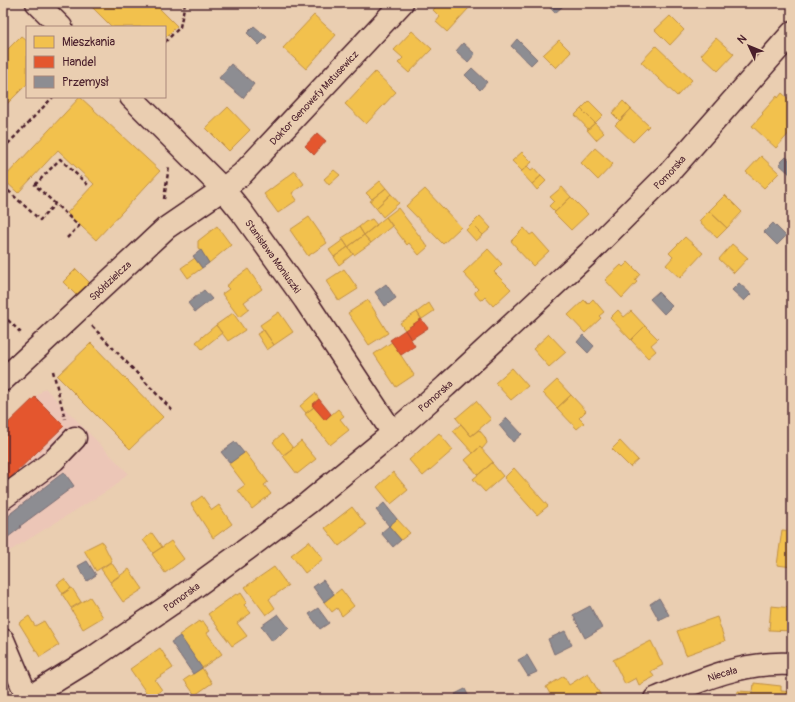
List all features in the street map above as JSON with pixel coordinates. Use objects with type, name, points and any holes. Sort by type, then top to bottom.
[{"type":"street","points":[[37,3],[60,26]]},
{"type":"street","name":"Doktor Genowefy Matusewicz","points":[[223,190],[250,167],[402,3]]},
{"type":"street","name":"Pomorska","points":[[27,699],[94,657],[171,604],[308,503],[393,432],[451,381],[590,253],[668,174],[792,33]]},
{"type":"street","name":"Stanisława Moniuszki","points":[[132,98],[223,190],[241,211],[305,300],[393,432]]},
{"type":"street","name":"Spółdzielcza","points":[[3,380],[166,228],[223,190]]},
{"type":"street","points":[[3,498],[40,472],[75,438]]},
{"type":"street","points":[[3,640],[27,699]]},
{"type":"street","name":"Niecała","points":[[655,699],[696,681],[736,669],[764,664],[792,664]]},
{"type":"path","points":[[166,41],[180,27],[185,3]]},
{"type":"path","points":[[3,149],[52,98]]},
{"type":"path","points":[[67,238],[79,226],[35,185],[60,159],[88,185]]},
{"type":"path","points":[[164,199],[169,162]]},
{"type":"path","points":[[3,186],[40,220],[55,204]]},
{"type":"path","points":[[77,311],[172,410]]},
{"type":"path","points":[[3,315],[36,349]]},
{"type":"path","points":[[53,371],[67,431],[75,438]]},
{"type":"shaded area","points":[[45,388],[128,473],[115,486],[3,555],[3,428]]},
{"type":"building: Mieszkania","points":[[88,3],[154,3],[177,26],[166,37],[166,26],[111,26]]},
{"type":"building: Mieszkania","points":[[439,3],[464,3],[469,8],[447,32],[436,22],[440,17],[433,10]]},
{"type":"building: Mieszkania","points":[[314,15],[336,35],[306,69],[283,48]]},
{"type":"building: Mieszkania","points":[[670,16],[684,30],[670,45],[655,30]]},
{"type":"building: Mieszkania","points":[[412,31],[432,49],[409,73],[398,63],[403,58],[394,50]]},
{"type":"building: Mieszkania","points":[[21,36],[26,40],[26,85],[3,108],[3,54]]},
{"type":"building: Mieszkania","points":[[716,38],[734,54],[718,71],[701,55]]},
{"type":"building: Mieszkania","points":[[559,40],[571,52],[556,68],[543,55]]},
{"type":"building: Mieszkania","points":[[656,46],[692,80],[677,96],[641,62]]},
{"type":"building: Mieszkania","points":[[375,72],[396,92],[366,124],[345,104]]},
{"type":"building: Mieszkania","points":[[782,93],[792,102],[792,130],[776,148],[752,126],[777,96],[778,98]]},
{"type":"building: Mieszkania","points":[[79,98],[81,98],[160,171],[96,240],[67,213],[94,184],[58,150],[18,193],[3,179]]},
{"type":"building: Mieszkania","points":[[589,101],[603,115],[595,123],[581,109]]},
{"type":"building: Mieszkania","points":[[623,101],[631,109],[620,121],[612,113]]},
{"type":"building: Mieszkania","points":[[228,107],[250,130],[229,151],[206,128]]},
{"type":"building: Mieszkania","points":[[581,109],[595,123],[588,129],[575,115]]},
{"type":"building: Mieszkania","points":[[631,109],[649,126],[633,142],[615,125]]},
{"type":"building: Mieszkania","points":[[595,123],[604,133],[596,140],[587,130]]},
{"type":"building: Mieszkania","points":[[595,148],[613,164],[598,180],[581,163]]},
{"type":"building: Mieszkania","points":[[522,152],[532,162],[522,171],[512,161]]},
{"type":"building: Mieszkania","points":[[761,156],[779,173],[764,188],[746,172]]},
{"type":"building: Mieszkania","points":[[527,166],[531,170],[534,168],[541,176],[532,184],[521,172]]},
{"type":"building: Mieszkania","points":[[334,170],[340,175],[329,185],[324,179]]},
{"type":"building: Mieszkania","points":[[295,171],[304,184],[292,193],[297,200],[278,213],[264,194]]},
{"type":"building: Mieszkania","points":[[541,176],[546,181],[537,190],[532,184]]},
{"type":"building: Mieszkania","points":[[380,181],[386,188],[372,199],[366,193]]},
{"type":"building: Mieszkania","points":[[562,187],[571,197],[555,212],[549,206],[554,201],[550,197]]},
{"type":"building: Mieszkania","points":[[386,188],[391,194],[376,208],[370,201]]},
{"type":"building: Mieszkania","points":[[425,189],[461,227],[443,244],[406,206]]},
{"type":"building: Mieszkania","points":[[391,194],[399,203],[383,217],[376,208]]},
{"type":"building: Mieszkania","points":[[725,195],[742,212],[727,228],[709,211]]},
{"type":"building: Mieszkania","points":[[571,197],[588,214],[571,230],[554,213]]},
{"type":"building: Mieszkania","points":[[398,208],[428,247],[419,255],[409,243],[407,245],[386,217]]},
{"type":"building: Mieszkania","points":[[709,211],[727,228],[717,238],[699,221]]},
{"type":"building: Mieszkania","points":[[480,216],[491,228],[483,235],[472,224]]},
{"type":"building: Mieszkania","points":[[309,217],[327,243],[308,256],[290,230]]},
{"type":"building: Mieszkania","points":[[386,217],[392,226],[371,243],[364,235]]},
{"type":"building: Mieszkania","points":[[372,219],[377,225],[364,235],[359,227]]},
{"type":"building: Mieszkania","points":[[472,224],[483,235],[476,241],[466,230]]},
{"type":"building: Mieszkania","points":[[217,226],[231,245],[209,263],[198,248],[198,241]]},
{"type":"building: Mieszkania","points":[[359,227],[364,235],[348,247],[342,238]]},
{"type":"building: Mieszkania","points":[[524,228],[530,235],[533,233],[549,251],[533,266],[511,241]]},
{"type":"building: Mieszkania","points":[[364,235],[371,243],[354,255],[348,247]]},
{"type":"building: Mieszkania","points":[[685,237],[703,253],[680,278],[666,265],[673,257],[669,253]]},
{"type":"building: Mieszkania","points":[[343,240],[348,247],[334,257],[329,250]]},
{"type":"building: Mieszkania","points":[[732,244],[748,258],[734,273],[719,259]]},
{"type":"building: Mieszkania","points":[[348,247],[353,254],[339,265],[334,257]]},
{"type":"building: Mieszkania","points":[[488,249],[502,264],[494,272],[511,289],[493,306],[485,297],[480,300],[475,294],[478,289],[463,273]]},
{"type":"building: Mieszkania","points":[[195,258],[202,268],[188,278],[181,268]]},
{"type":"building: Mieszkania","points":[[628,262],[640,274],[635,280],[637,282],[622,298],[605,280],[621,265],[623,267]]},
{"type":"building: Mieszkania","points":[[76,269],[91,284],[78,297],[63,282]]},
{"type":"building: Mieszkania","points":[[248,269],[262,289],[244,302],[249,309],[239,317],[222,294],[229,289],[226,286],[230,282]]},
{"type":"building: Mieszkania","points":[[344,269],[358,289],[339,301],[326,281]]},
{"type":"building: Mieszkania","points":[[593,299],[604,312],[599,316],[601,318],[585,333],[568,315],[584,300],[588,304]]},
{"type":"building: Mieszkania","points":[[368,300],[388,333],[369,345],[348,313]]},
{"type":"building: Mieszkania","points":[[429,303],[434,311],[422,319],[417,312]]},
{"type":"building: Mieszkania","points":[[618,310],[624,317],[631,311],[645,326],[631,340],[610,318]]},
{"type":"building: Mieszkania","points":[[279,312],[293,332],[274,345],[260,325]]},
{"type":"building: Mieszkania","points":[[417,312],[421,319],[405,330],[400,323]]},
{"type":"building: Mieszkania","points":[[233,313],[245,330],[228,341],[216,325]]},
{"type":"building: Mieszkania","points":[[216,325],[222,333],[202,349],[196,342]]},
{"type":"building: Mieszkania","points":[[645,326],[658,339],[651,345],[656,351],[648,358],[631,340]]},
{"type":"building: Mieszkania","points":[[264,330],[274,345],[267,350],[257,334]]},
{"type":"building: Mieszkania","points":[[549,334],[566,352],[549,367],[533,349]]},
{"type":"building: Mieszkania","points":[[392,342],[414,375],[396,387],[374,354]]},
{"type":"building: Mieszkania","points":[[91,343],[163,417],[130,449],[57,376]]},
{"type":"building: Mieszkania","points":[[512,368],[528,386],[511,400],[495,383]]},
{"type":"building: Mieszkania","points":[[557,380],[571,395],[557,408],[543,393]]},
{"type":"building: Mieszkania","points":[[315,393],[319,399],[312,405],[314,407],[306,413],[300,406]]},
{"type":"building: Mieszkania","points":[[571,395],[586,411],[579,418],[584,423],[577,429],[557,408]]},
{"type":"building: Mieszkania","points":[[476,401],[491,419],[471,436],[456,418]]},
{"type":"building: Mieszkania","points":[[314,407],[325,420],[338,409],[344,416],[340,419],[349,430],[330,445],[305,414]]},
{"type":"building: Mieszkania","points":[[461,424],[471,436],[479,430],[485,437],[487,443],[482,449],[480,447],[473,453],[453,431]]},
{"type":"building: Mieszkania","points":[[439,433],[453,450],[423,476],[409,460]]},
{"type":"building: Mieszkania","points":[[282,434],[293,448],[283,455],[273,442]]},
{"type":"building: Mieszkania","points":[[301,441],[316,459],[297,474],[283,456]]},
{"type":"building: Mieszkania","points":[[620,441],[638,460],[630,467],[612,449]]},
{"type":"building: Mieszkania","points":[[480,447],[493,462],[478,475],[465,460]]},
{"type":"building: Mieszkania","points":[[245,452],[268,482],[264,485],[271,494],[252,509],[238,490],[245,485],[229,464]]},
{"type":"building: Mieszkania","points":[[492,463],[503,476],[485,492],[473,479]]},
{"type":"building: Mieszkania","points":[[514,468],[548,506],[537,515],[504,478]]},
{"type":"building: Mieszkania","points":[[393,472],[408,490],[391,504],[377,487]]},
{"type":"building: Mieszkania","points":[[202,496],[212,510],[219,505],[232,524],[213,538],[191,504]]},
{"type":"building: Mieszkania","points":[[352,507],[366,525],[339,546],[325,528]]},
{"type":"building: Mieszkania","points":[[397,519],[410,533],[401,540],[389,526]]},
{"type":"building: Mieszkania","points":[[782,530],[792,531],[792,567],[777,565]]},
{"type":"building: Mieszkania","points":[[152,533],[162,547],[153,553],[143,540]]},
{"type":"building: Mieszkania","points":[[102,541],[112,561],[96,571],[84,550]]},
{"type":"building: Mieszkania","points":[[171,541],[184,559],[165,573],[152,554]]},
{"type":"building: Mieszkania","points":[[309,541],[323,559],[305,573],[291,555]]},
{"type":"building: Mieszkania","points":[[111,562],[120,575],[110,582],[101,569]]},
{"type":"building: Mieszkania","points":[[274,567],[288,586],[269,599],[275,608],[266,615],[245,587]]},
{"type":"building: Mieszkania","points":[[129,569],[143,589],[123,602],[110,583]]},
{"type":"building: Mieszkania","points":[[64,579],[71,588],[63,594],[57,584]]},
{"type":"building: Mieszkania","points":[[72,588],[81,602],[71,608],[62,594]]},
{"type":"building: Mieszkania","points":[[341,589],[354,606],[342,616],[337,608],[332,612],[324,602]]},
{"type":"building: Mieszkania","points":[[241,593],[247,602],[244,605],[251,613],[237,623],[247,636],[232,646],[208,614],[236,594],[238,595]]},
{"type":"building: Mieszkania","points":[[90,597],[103,617],[83,629],[71,609]]},
{"type":"building: Mieszkania","points":[[771,606],[792,608],[792,631],[769,630]]},
{"type":"building: Mieszkania","points":[[29,616],[35,626],[44,621],[59,645],[40,657],[19,623]]},
{"type":"building: Mieszkania","points":[[717,617],[725,641],[686,655],[677,631]]},
{"type":"building: Mieszkania","points":[[199,621],[200,623],[203,621],[210,631],[207,633],[222,654],[202,668],[179,635]]},
{"type":"building: Mieszkania","points":[[651,641],[663,665],[651,671],[654,677],[639,685],[636,678],[625,684],[613,660]]},
{"type":"building: Mieszkania","points":[[160,648],[173,668],[155,680],[162,690],[150,698],[130,669]]},
{"type":"building: Mieszkania","points":[[202,668],[212,683],[195,695],[184,680]]},
{"type":"building: Mieszkania","points":[[588,673],[601,696],[596,699],[553,699],[546,687],[564,676],[569,685]]},
{"type":"building: Mieszkania","points":[[754,683],[781,686],[781,691],[792,692],[792,699],[737,699],[738,691],[753,692]]},
{"type":"building: Handel","points":[[317,133],[326,141],[314,155],[305,146]]},
{"type":"building: Handel","points":[[421,319],[428,328],[411,339],[405,330]]},
{"type":"building: Handel","points":[[405,330],[415,346],[401,355],[390,340]]},
{"type":"building: Handel","points":[[35,397],[64,426],[9,479],[3,473],[3,428]]},
{"type":"building: Handel","points":[[319,399],[331,414],[325,420],[312,405]]},
{"type":"building: Przemysł","points":[[546,3],[561,3],[563,6],[555,13]]},
{"type":"building: Przemysł","points":[[254,26],[267,37],[259,45],[247,33]]},
{"type":"building: Przemysł","points":[[517,39],[537,59],[531,65],[511,46]]},
{"type":"building: Przemysł","points":[[463,43],[475,54],[468,62],[456,51]]},
{"type":"building: Przemysł","points":[[231,64],[254,84],[243,98],[219,78]]},
{"type":"building: Przemysł","points":[[472,68],[487,82],[480,90],[465,75]]},
{"type":"building: Przemysł","points":[[786,157],[792,162],[792,176],[779,164]]},
{"type":"building: Przemysł","points":[[773,223],[786,236],[777,245],[764,232]]},
{"type":"building: Przemysł","points":[[201,250],[209,263],[202,268],[193,256]]},
{"type":"building: Przemysł","points":[[739,283],[751,294],[744,301],[732,290]]},
{"type":"building: Przemysł","points":[[386,284],[396,298],[385,306],[375,292]]},
{"type":"building: Przemysł","points":[[204,290],[212,299],[195,312],[188,303]]},
{"type":"building: Przemysł","points":[[658,292],[672,306],[664,314],[650,299]]},
{"type":"building: Przemysł","points":[[583,335],[594,346],[588,353],[577,342]]},
{"type":"building: Przemysł","points":[[507,418],[522,434],[513,442],[499,425]]},
{"type":"building: Przemysł","points":[[235,442],[244,453],[230,463],[221,452]]},
{"type":"building: Przemysł","points":[[64,472],[74,486],[20,526],[21,527],[3,541],[3,520]]},
{"type":"building: Przemysł","points":[[384,503],[397,519],[389,526],[376,510]]},
{"type":"building: Przemysł","points":[[389,526],[401,540],[393,547],[381,533]]},
{"type":"building: Przemysł","points":[[87,561],[96,575],[87,581],[78,566]]},
{"type":"building: Przemysł","points":[[323,580],[334,594],[324,602],[313,587]]},
{"type":"building: Przemysł","points":[[659,598],[669,615],[659,620],[650,604]]},
{"type":"building: Przemysł","points":[[590,606],[602,628],[585,638],[573,615]]},
{"type":"building: Przemysł","points":[[318,608],[329,623],[320,629],[309,614]]},
{"type":"building: Przemysł","points":[[278,614],[289,628],[272,641],[261,626]]},
{"type":"building: Przemysł","points":[[565,631],[572,645],[554,654],[548,639]]},
{"type":"building: Przemysł","points":[[180,636],[202,668],[193,674],[171,642]]},
{"type":"building: Przemysł","points":[[527,655],[537,672],[528,676],[518,660]]},
{"type":"building: Przemysł","points":[[465,689],[470,699],[458,699],[455,694]]}]
